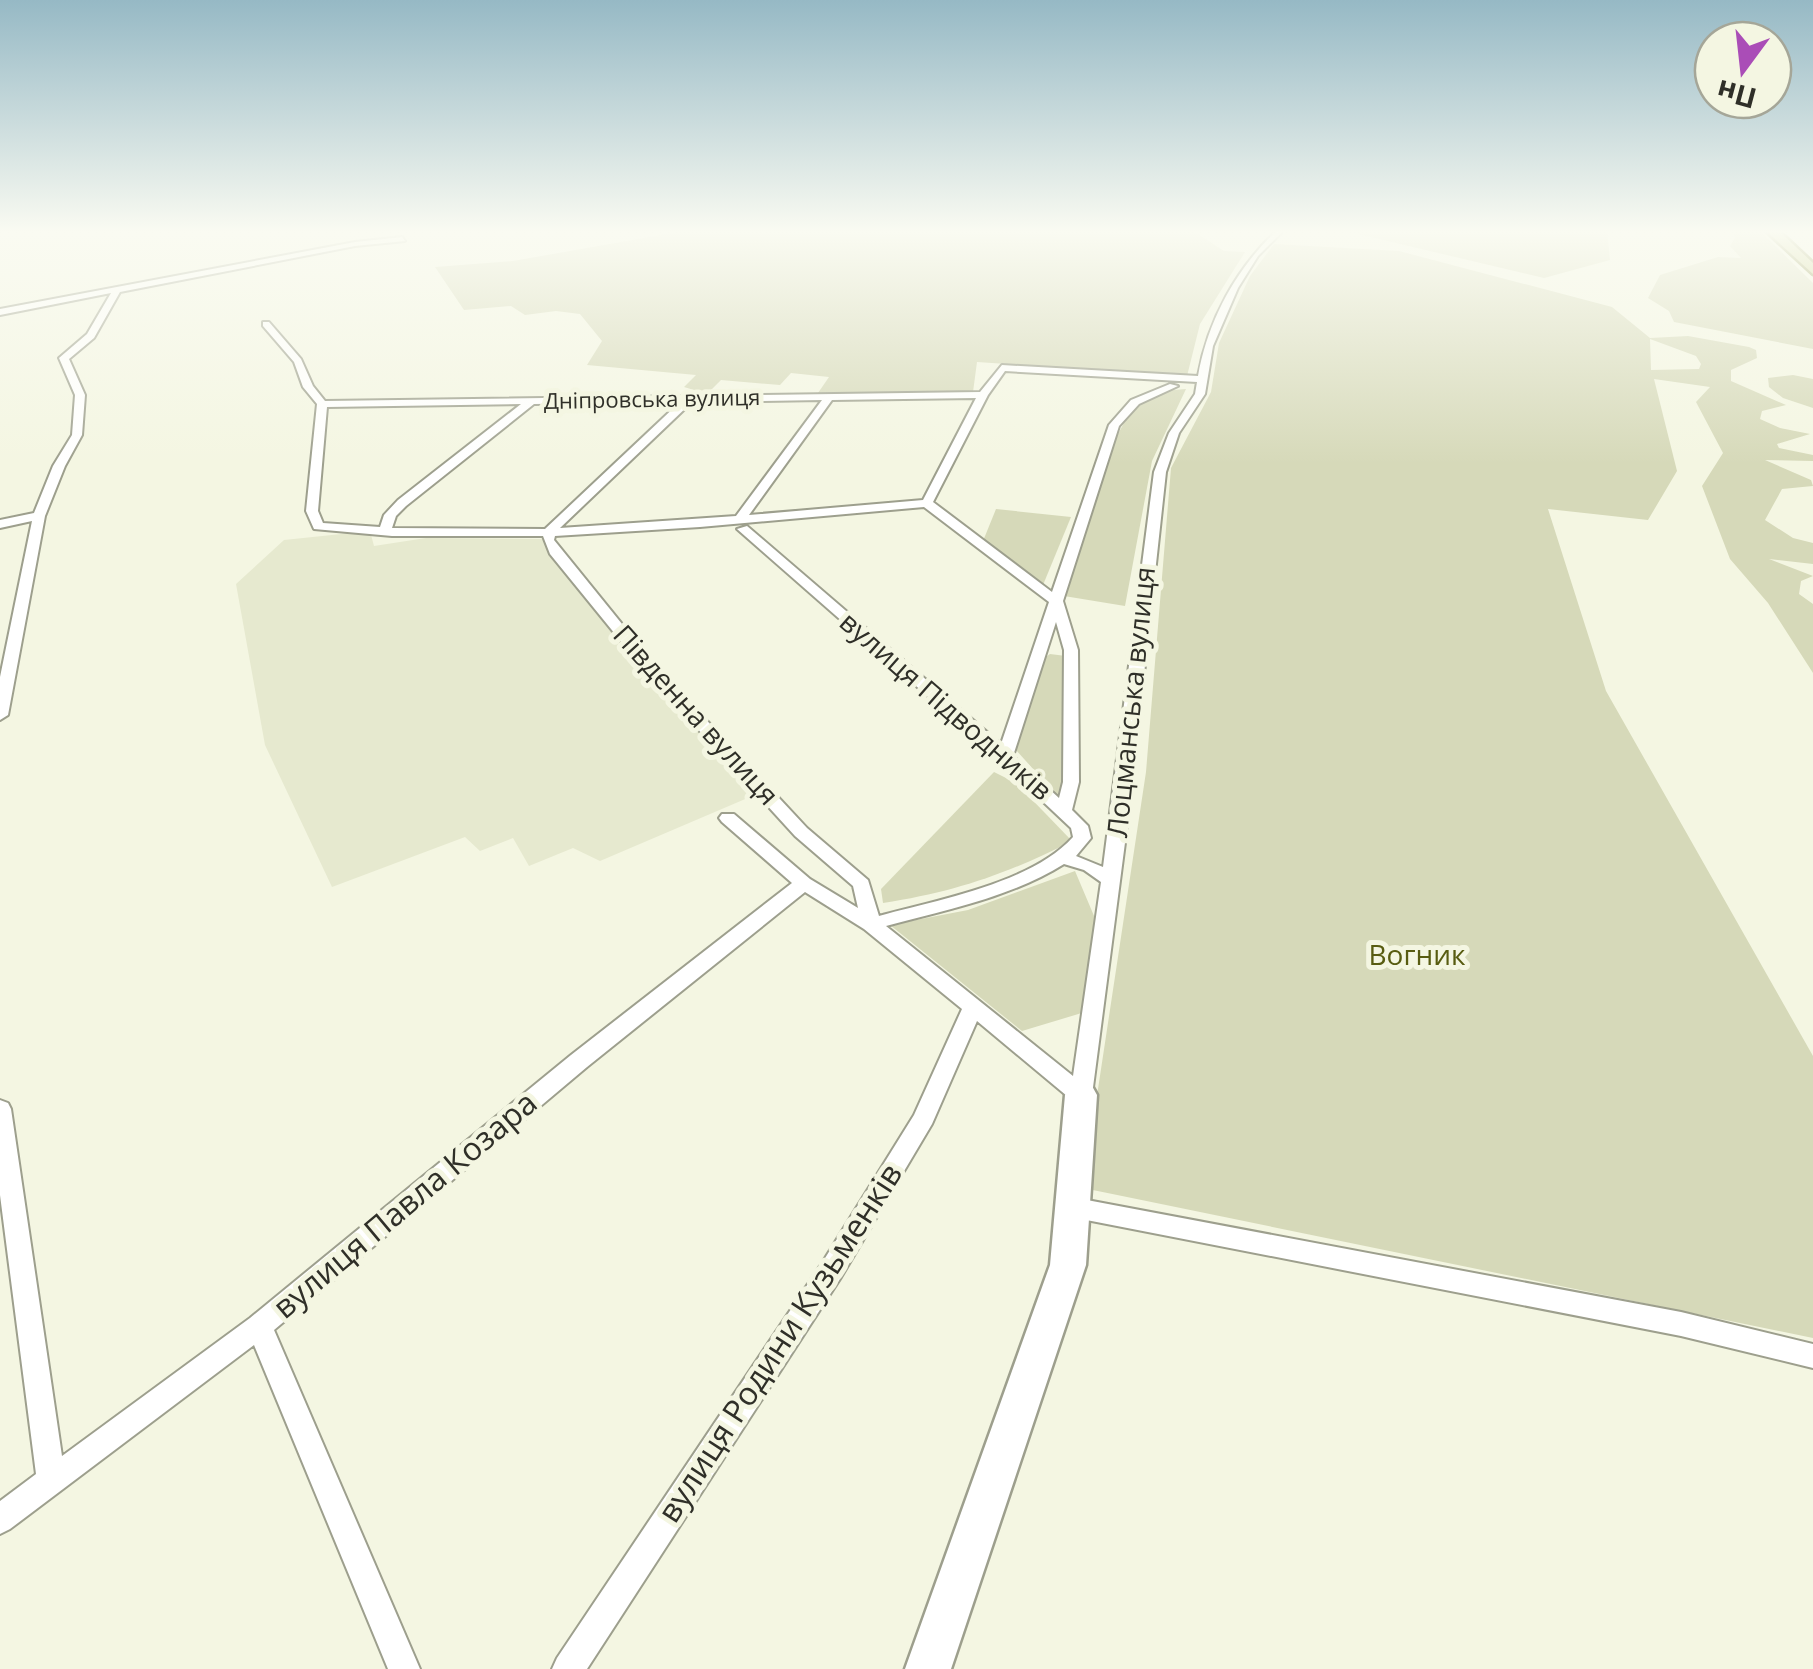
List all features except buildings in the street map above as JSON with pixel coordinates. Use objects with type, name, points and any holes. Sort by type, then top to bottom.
[{"type":"street","points":[[0,715],[39,516],[59,466],[77,435],[80,396],[64,358],[91,336],[106,308]]},
{"type":"street","name":"Лоцманська вулиця","points":[[928,1669],[1068,1265],[1081,1095],[1160,472],[1174,433],[1200,394],[1208,346],[1225,308]]},
{"type":"street","points":[[266,324],[298,361],[308,386],[322,404],[312,511],[318,526],[385,531],[550,531],[742,524],[928,502],[1057,602],[1071,650],[1071,782],[1064,810]]},
{"type":"street","points":[[928,502],[982,395],[1002,368],[1202,379]]},
{"type":"street","points":[[1004,759],[1114,425],[1135,402],[1158,389],[1202,379]]},
{"type":"street","name":"Дніпровська вулиця","points":[[322,404],[982,395]]},
{"type":"street","points":[[742,524],[829,396]]},
{"type":"street","points":[[550,531],[690,398]]},
{"type":"street","points":[[385,531],[390,515],[402,504],[530,402]]},
{"type":"street","points":[[0,524],[39,516]]},
{"type":"street","name":"вулиця Підводників","points":[[742,524],[1064,810],[1079,826],[1082,838],[1065,858]]},
{"type":"street","name":"Південна вулиця","points":[[550,531],[548,540],[554,552],[651,670],[802,832],[862,884],[871,924]]},
{"type":"street","points":[[728,818],[804,883],[871,924],[1081,1095]]},
{"type":"street","points":[[871,924],[991,889],[1065,858],[1090,866],[1111,880]]},
{"type":"street","name":"вулиця Павла Козара","points":[[0,1519],[259,1326],[580,1061],[804,883]]},
{"type":"street","name":"вулиця Родини Кузьменків","points":[[568,1669],[831,1271],[924,1118],[974,1006]]},
{"type":"street","points":[[0,1108],[52,1478]]},
{"type":"street","points":[[1071,1206],[1681,1324],[1813,1356]]},
{"type":"street","points":[[259,1326],[404,1669]]},
{"type":"shaded area","points":[[370,531],[374,546],[426,538],[542,539],[757,794],[600,861],[573,848],[529,866],[513,838],[480,851],[465,837],[332,887],[265,745],[236,584],[284,540]]},
{"type":"green space","points":[[514,308],[1210,308],[1200,324],[1187,376],[977,362],[973,392],[818,393],[829,377],[791,373],[780,385],[721,380],[707,394],[684,387],[696,375],[587,365],[602,341],[580,314],[556,311],[525,315]]},
{"type":"green space","name":"Вогник","points":[[1235,308],[1613,308],[1650,338],[1688,336],[1756,350],[1757,358],[1731,370],[1731,381],[1786,405],[1762,411],[1760,419],[1810,434],[1777,444],[1779,448],[1813,455],[1813,461],[1765,460],[1811,480],[1813,486],[1782,489],[1765,520],[1793,538],[1813,543],[1813,564],[1769,559],[1813,576],[1801,581],[1799,594],[1813,604],[1813,673],[1768,603],[1730,559],[1702,486],[1723,453],[1696,402],[1710,387],[1654,379],[1677,471],[1648,520],[1548,509],[1606,691],[1813,1056],[1813,1338],[1083,1188],[1146,772],[1171,468],[1211,392],[1219,343]],"holes":[[[1650,339],[1696,356],[1701,364],[1699,369],[1651,370]]]},
{"type":"green space","points":[[1664,308],[1813,308],[1813,349],[1674,322]]},
{"type":"green space","points":[[1793,375],[1813,379],[1813,408],[1783,398],[1769,387],[1768,378]]},
{"type":"green space","points":[[1186,389],[1152,461],[1125,606],[1064,596],[1095,491],[1129,415],[1152,395]]},
{"type":"green space","points":[[996,509],[1071,517],[1043,585],[983,541]]},
{"type":"green space","points":[[1050,654],[1066,656],[1061,800],[1016,750],[1043,659]]},
{"type":"green space","points":[[994,772],[1016,783],[1072,841],[980,880],[883,903],[881,889]]},
{"type":"green space","points":[[1075,871],[1097,923],[1085,1012],[1022,1031],[890,925],[968,910]]}]
